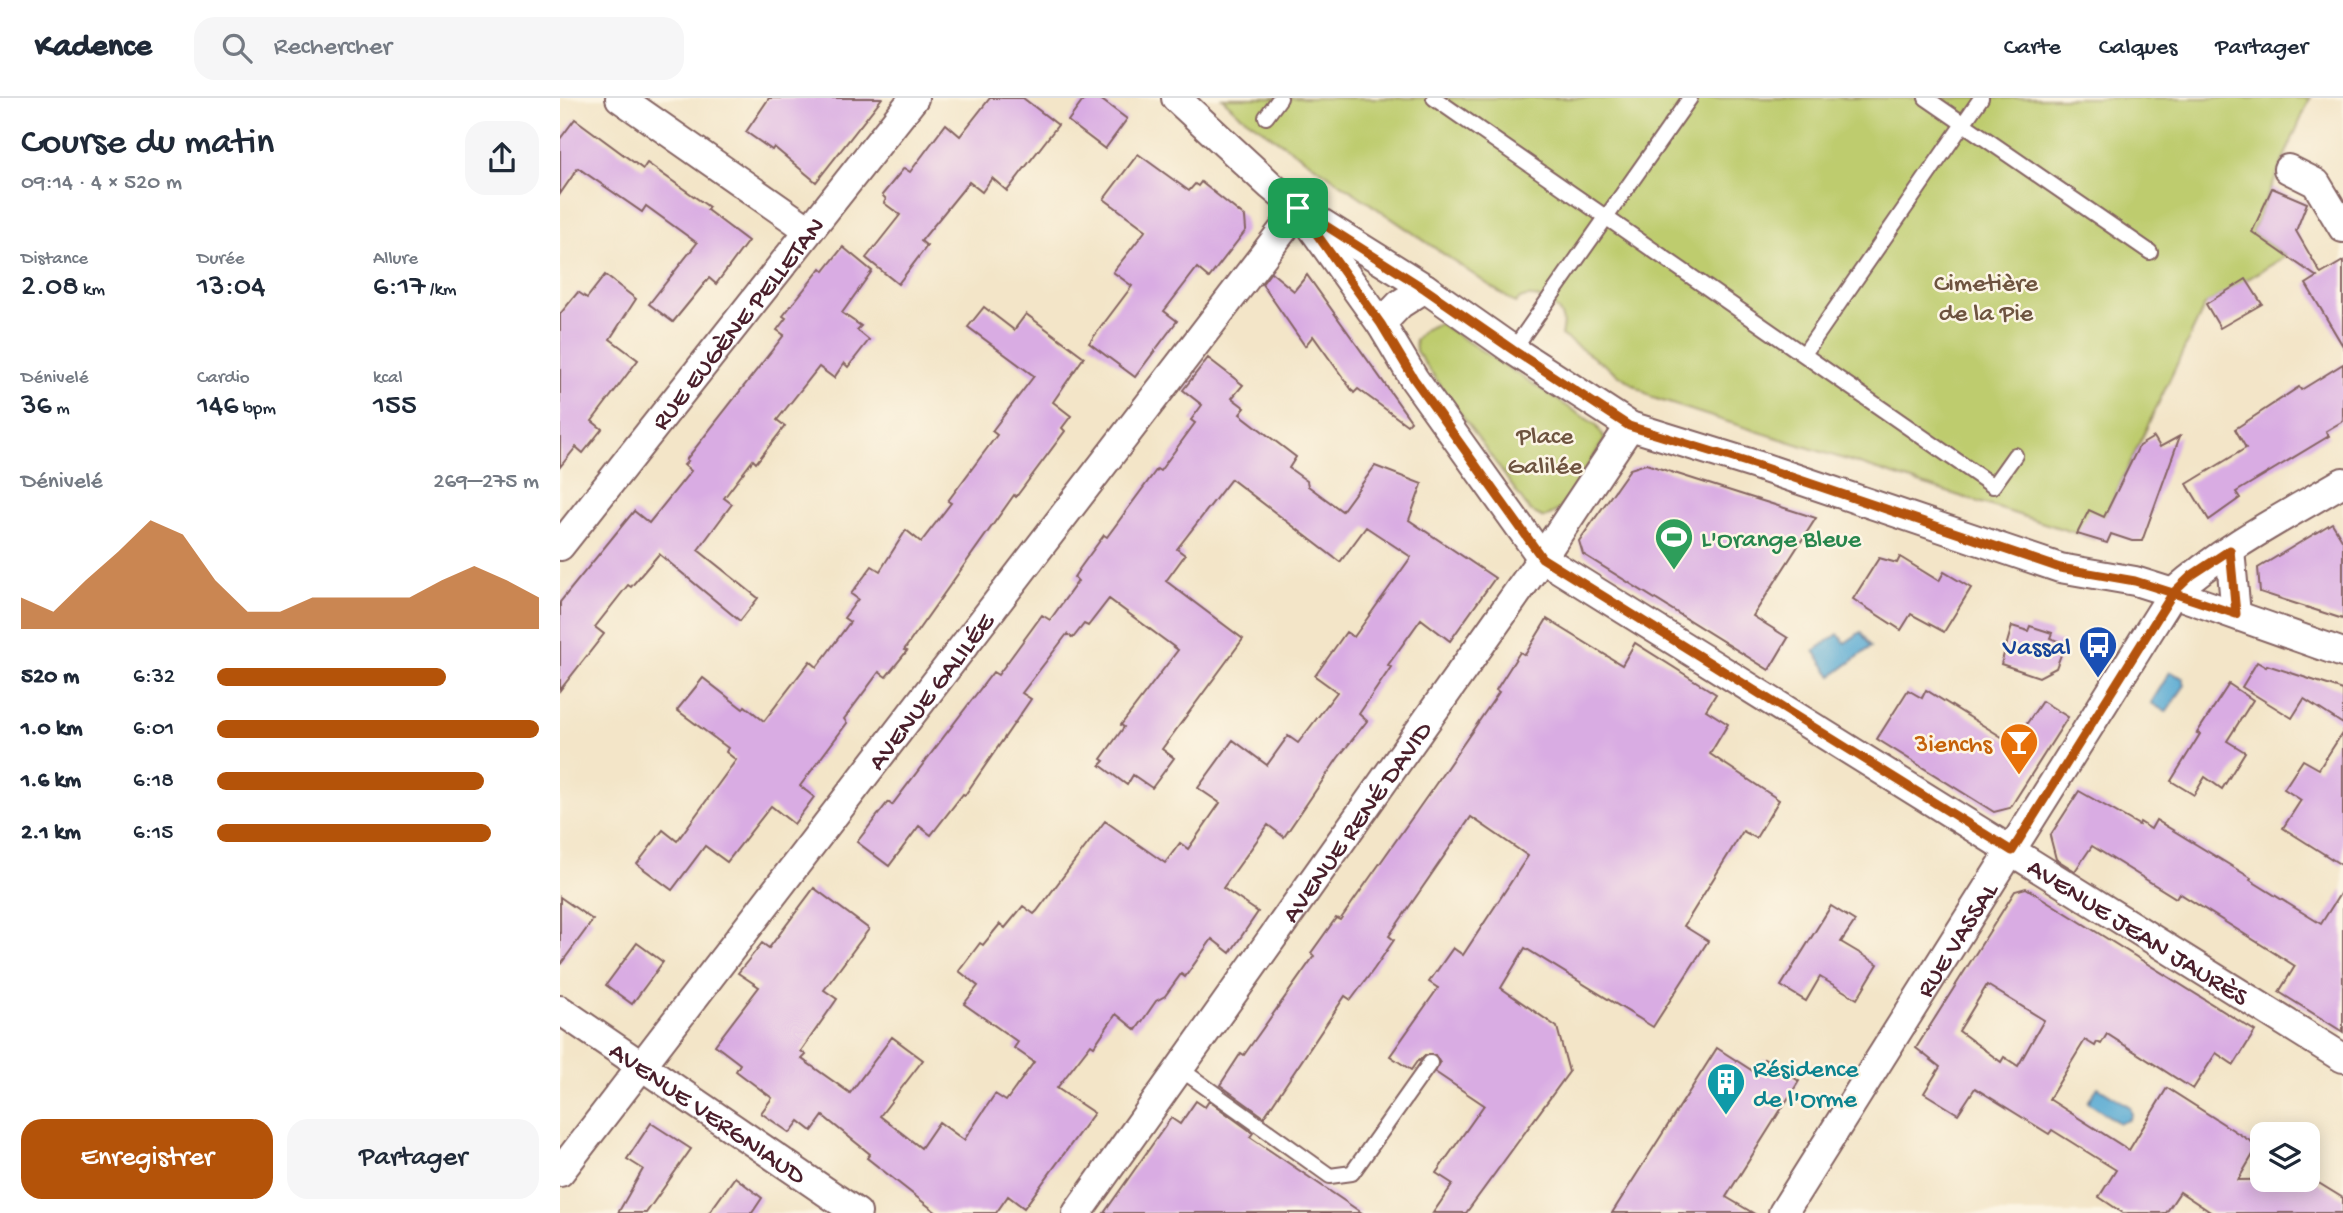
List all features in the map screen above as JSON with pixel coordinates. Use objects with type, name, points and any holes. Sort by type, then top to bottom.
[{"type":"street","points":[[620,98],[809,230]]},
{"type":"street","name":"RUE EUGÈNE PELLETAN","points":[[560,546],[914,98]]},
{"type":"street","points":[[1176,98],[1298,208],[1425,289],[1629,426],[1756,465],[2060,568],[2135,581],[2173,593],[2343,653]]},
{"type":"street","points":[[2288,169],[2316,183],[2343,228]]},
{"type":"street","points":[[1298,208],[1381,324],[1414,379],[1542,558]]},
{"type":"street","name":"AVENUE GALILÉE","points":[[560,1172],[1298,208]]},
{"type":"street","points":[[1381,324],[1400,304],[1425,289]]},
{"type":"street","name":"AVENUE RENÉ DAVID","points":[[1076,1213],[1542,558],[1629,426]]},
{"type":"street","name":"RUE VASSAL","points":[[1783,1213],[2173,593],[2192,575],[2230,550],[2343,482]]},
{"type":"street","points":[[2230,550],[2236,614]]},
{"type":"street","name":"AVENUE JEAN JAURÈS","points":[[1542,558],[2343,1058]]},
{"type":"street","name":"AVENUE VERGNIAUD","points":[[560,1010],[857,1213]]},
{"type":"lane","points":[[1266,117],[1280,98]]},
{"type":"lane","points":[[1434,98],[1993,486],[2015,455]]},
{"type":"lane","points":[[1513,350],[1690,98]]},
{"type":"lane","points":[[1926,98],[2150,252]]},
{"type":"lane","points":[[1804,354],[1980,98]]},
{"type":"lane","points":[[1179,1068],[1330,1176],[1352,1172],[1430,1063]]},
{"type":"green space","name":"Cimetière de la Pie","points":[[1222,98],[2310,98],[2252,232],[2286,256],[2205,305],[2094,539],[1653,398],[1561,335],[1562,318],[1548,302],[1527,297],[1515,303],[1238,113]]},
{"type":"green space","name":"Place Galilée","points":[[1439,323],[1596,425],[1605,439],[1559,510],[1544,518],[1530,511],[1416,351],[1415,340],[1424,330]]},
{"type":"water","points":[[1861,632],[1871,647],[1832,676],[1814,651],[1838,634],[1845,643]]},
{"type":"water","points":[[2170,672],[2183,678],[2185,685],[2166,712],[2151,703]]},
{"type":"water","points":[[2098,1087],[2130,1107],[2132,1115],[2129,1120],[2119,1123],[2088,1102]]},
{"type":"building","points":[[769,98],[882,98],[816,182],[774,147],[772,150],[746,132]]},
{"type":"building","points":[[990,98],[1023,98],[1058,125],[1007,191],[992,178],[982,192],[969,182],[921,241],[927,246],[898,284],[866,258],[900,215],[884,203],[886,199],[882,195],[904,168],[910,172],[946,124],[960,136]]},
{"type":"building","points":[[1085,98],[1099,98],[1127,119],[1105,149],[1068,121]]},
{"type":"building","points":[[575,119],[643,169],[647,163],[709,207],[707,210],[748,241],[716,284],[709,278],[673,322],[649,304],[697,243],[646,206],[642,212],[578,168],[560,194],[560,139]]},
{"type":"building","points":[[1138,154],[1189,191],[1201,182],[1245,217],[1246,230],[1209,278],[1197,268],[1164,311],[1177,321],[1135,377],[1089,343],[1132,286],[1113,272],[1146,230],[1104,199]]},
{"type":"building","points":[[2272,188],[2307,203],[2296,231],[2321,274],[2343,261],[2343,346],[2306,284],[2317,277],[2252,232]]},
{"type":"building","points":[[843,247],[872,271],[842,313],[861,326],[857,330],[869,340],[848,367],[844,363],[834,378],[819,367],[777,420],[785,426],[756,463],[753,460],[724,498],[732,504],[698,550],[758,598],[740,621],[659,554],[631,587],[628,585],[595,627],[604,634],[560,690],[560,602],[634,511],[649,523],[691,471],[684,465],[688,461],[686,460],[784,335],[777,330],[786,318],[783,316],[821,268],[824,271]]},
{"type":"building","points":[[1271,272],[1294,291],[1307,275],[1411,421],[1407,425],[1358,389],[1354,393],[1313,336],[1305,346],[1262,284]]},
{"type":"building","points":[[605,275],[636,299],[610,339],[638,360],[592,421],[602,429],[583,453],[576,447],[560,467],[560,314],[578,292],[587,298]]},
{"type":"building","points":[[2246,279],[2262,304],[2220,328],[2206,304]]},
{"type":"building","points":[[984,307],[1014,330],[1026,314],[1084,357],[1053,402],[1071,416],[1062,428],[1065,431],[1016,497],[1014,495],[904,650],[907,651],[886,677],[879,672],[844,719],[847,723],[800,786],[814,797],[794,824],[771,806],[727,862],[705,846],[672,890],[637,864],[663,830],[677,841],[736,760],[726,752],[728,748],[677,710],[703,678],[743,709],[745,706],[764,721],[810,661],[817,667],[850,622],[844,618],[858,599],[851,594],[872,566],[880,571],[906,530],[921,542],[951,503],[948,501],[997,435],[992,431],[1034,376],[968,327]]},
{"type":"building","points":[[1208,358],[1243,385],[1232,398],[1245,408],[1240,414],[1296,457],[1289,468],[1307,481],[1308,486],[1342,511],[1375,466],[1422,484],[1409,520],[1495,578],[1450,641],[1421,619],[1388,665],[1391,667],[1359,714],[1367,721],[1284,837],[1268,825],[1223,888],[1258,912],[1230,953],[1212,939],[1185,977],[1181,974],[1165,996],[1156,1001],[1136,1030],[1116,1014],[1094,1046],[1091,1044],[1057,1088],[1094,1113],[1024,1208],[1008,1196],[996,1213],[937,1213],[867,1158],[870,1154],[823,1116],[812,1131],[799,1121],[790,1133],[761,1113],[772,1098],[736,1071],[740,1064],[715,1045],[759,987],[738,973],[762,943],[769,948],[814,888],[869,929],[824,990],[837,999],[801,1051],[806,1055],[802,1059],[850,1093],[892,1037],[923,1060],[880,1116],[921,1148],[939,1122],[964,1140],[995,1094],[1006,1101],[1034,1062],[1014,1048],[1018,1042],[964,1004],[978,986],[959,971],[980,943],[983,945],[1000,924],[1005,928],[1023,906],[1034,914],[1105,821],[1165,863],[1180,843],[1188,849],[1220,803],[1198,788],[1233,740],[1267,765],[1288,736],[1298,743],[1337,692],[1315,676],[1346,632],[1354,637],[1411,557],[1366,527],[1340,562],[1231,479],[1177,549],[1185,555],[1166,581],[1243,639],[1162,749],[1174,758],[1152,788],[1133,775],[1127,785],[1100,765],[1104,761],[1101,759],[1124,727],[1121,725],[1178,650],[1109,599],[1088,626],[1084,624],[1073,638],[1067,634],[1022,693],[1031,699],[965,795],[963,794],[931,835],[919,826],[889,866],[857,842],[888,802],[892,805],[993,672],[998,675],[1042,615],[1050,620],[1078,581],[1074,577],[1104,535],[1107,537],[1195,423],[1191,420],[1202,405],[1183,390]]},
{"type":"building","points":[[2343,364],[2343,421],[2326,431],[2329,436],[2236,492],[2240,498],[2209,520],[2187,484],[2246,448],[2235,429],[2299,387],[2301,390]]},
{"type":"building","points":[[2180,436],[2142,541],[2132,541],[2111,534],[2107,543],[2077,534],[2089,510],[2104,517],[2139,446],[2154,437],[2160,447]]},
{"type":"building","points":[[1646,464],[1816,518],[1753,616],[1788,638],[1769,670],[1583,554],[1579,541],[1630,469]]},
{"type":"building","points":[[2332,523],[2343,541],[2343,619],[2260,592],[2258,568]]},
{"type":"building","points":[[1900,557],[1939,581],[1944,572],[1971,588],[1944,632],[1911,614],[1901,630],[1853,599],[1879,558],[1897,563]]},
{"type":"building","points":[[1547,619],[1622,665],[1635,643],[1716,694],[1706,710],[1728,724],[1710,754],[1779,800],[1756,838],[1743,831],[1684,926],[1708,941],[1653,1027],[1525,948],[1501,988],[1557,1027],[1569,1072],[1466,1213],[1433,1213],[1453,1184],[1436,1173],[1484,1105],[1435,1072],[1440,1063],[1435,1055],[1425,1055],[1411,1070],[1390,1056],[1438,988],[1429,982],[1453,948],[1463,955],[1528,856],[1471,817],[1389,936],[1394,940],[1374,969],[1351,1000],[1345,996],[1264,1117],[1220,1085],[1314,956],[1311,953],[1336,918],[1340,920],[1435,785],[1499,692],[1496,690],[1520,652],[1525,655]]},
{"type":"building","points":[[2012,626],[2028,631],[2030,626],[2052,633],[2050,638],[2065,644],[2056,668],[2039,677],[2001,664]]},
{"type":"building","points":[[2257,662],[2343,690],[2343,724],[2304,699],[2292,718],[2242,687]]},
{"type":"building","points":[[2229,684],[2253,700],[2227,741],[2245,752],[2222,789],[2205,777],[2194,795],[2171,781],[2200,734],[2197,733]]},
{"type":"building","points":[[1908,690],[1922,698],[1926,690],[2013,744],[2042,701],[2068,717],[2010,808],[1994,812],[1877,739]]},
{"type":"building","points":[[2343,732],[2343,866],[2283,828],[2301,800],[2284,789],[2303,760],[2319,769]]},
{"type":"building","points":[[2079,791],[2139,825],[2140,822],[2151,829],[2156,820],[2321,924],[2343,889],[2343,1032],[2279,992],[2295,966],[2179,893],[2176,898],[2092,846],[2075,871],[2056,859],[2050,836]]},
{"type":"building","points":[[2026,888],[2255,1031],[2234,1065],[2216,1053],[2193,1089],[2107,1034],[2101,1044],[2097,1042],[2095,1046],[2085,1040],[2049,1099],[2129,1150],[2167,1088],[2250,1141],[2250,1160],[2238,1180],[2250,1180],[2250,1192],[2320,1192],[2320,1184],[2343,1198],[2343,1213],[2212,1213],[2180,1192],[2166,1213],[2123,1213],[2099,1197],[2116,1170],[2052,1130],[2049,1134],[1975,1088],[1958,1114],[1924,1093],[1940,1067],[1916,1048],[2015,891]],"holes":[[[1987,985],[2044,1020],[2018,1066],[2004,1057],[2001,1062],[1959,1031]]]},
{"type":"building","points":[[560,897],[593,920],[560,965]]},
{"type":"building","points":[[1831,906],[1855,921],[1841,942],[1878,964],[1857,999],[1820,977],[1806,1001],[1781,986]]},
{"type":"building","points":[[637,943],[663,962],[632,1004],[606,985]]},
{"type":"building","name":"Résidence de l'Orme","points":[[1717,1048],[1756,1073],[1764,1059],[1799,1081],[1726,1197],[1753,1213],[1612,1213]]},
{"type":"building","points":[[1196,1101],[1205,1107],[1209,1101],[1253,1133],[1250,1137],[1362,1213],[1104,1213],[1171,1118],[1180,1124]]},
{"type":"building","points":[[651,1123],[691,1149],[646,1213],[618,1213],[643,1169],[627,1159]]},
{"type":"building","points":[[735,1177],[762,1198],[752,1213],[709,1213]]},
{"type":"place","name":"L'Orange Bleue","points":[[1674,571]]},
{"type":"place","name":"Vassal","points":[[2098,679]]},
{"type":"place","name":"3ienchs","points":[[2019,776]]},
{"type":"place","name":"Résidence de l'Orme","points":[[1726,1116]]},
{"type":"route","points":[[1298,208],[1381,324],[1414,379],[1542,558],[2012,851],[2173,593],[2236,614],[2230,550],[2192,575],[2173,593],[2135,581],[2060,568],[1756,465],[1629,426],[1425,289],[1298,208]]}]
